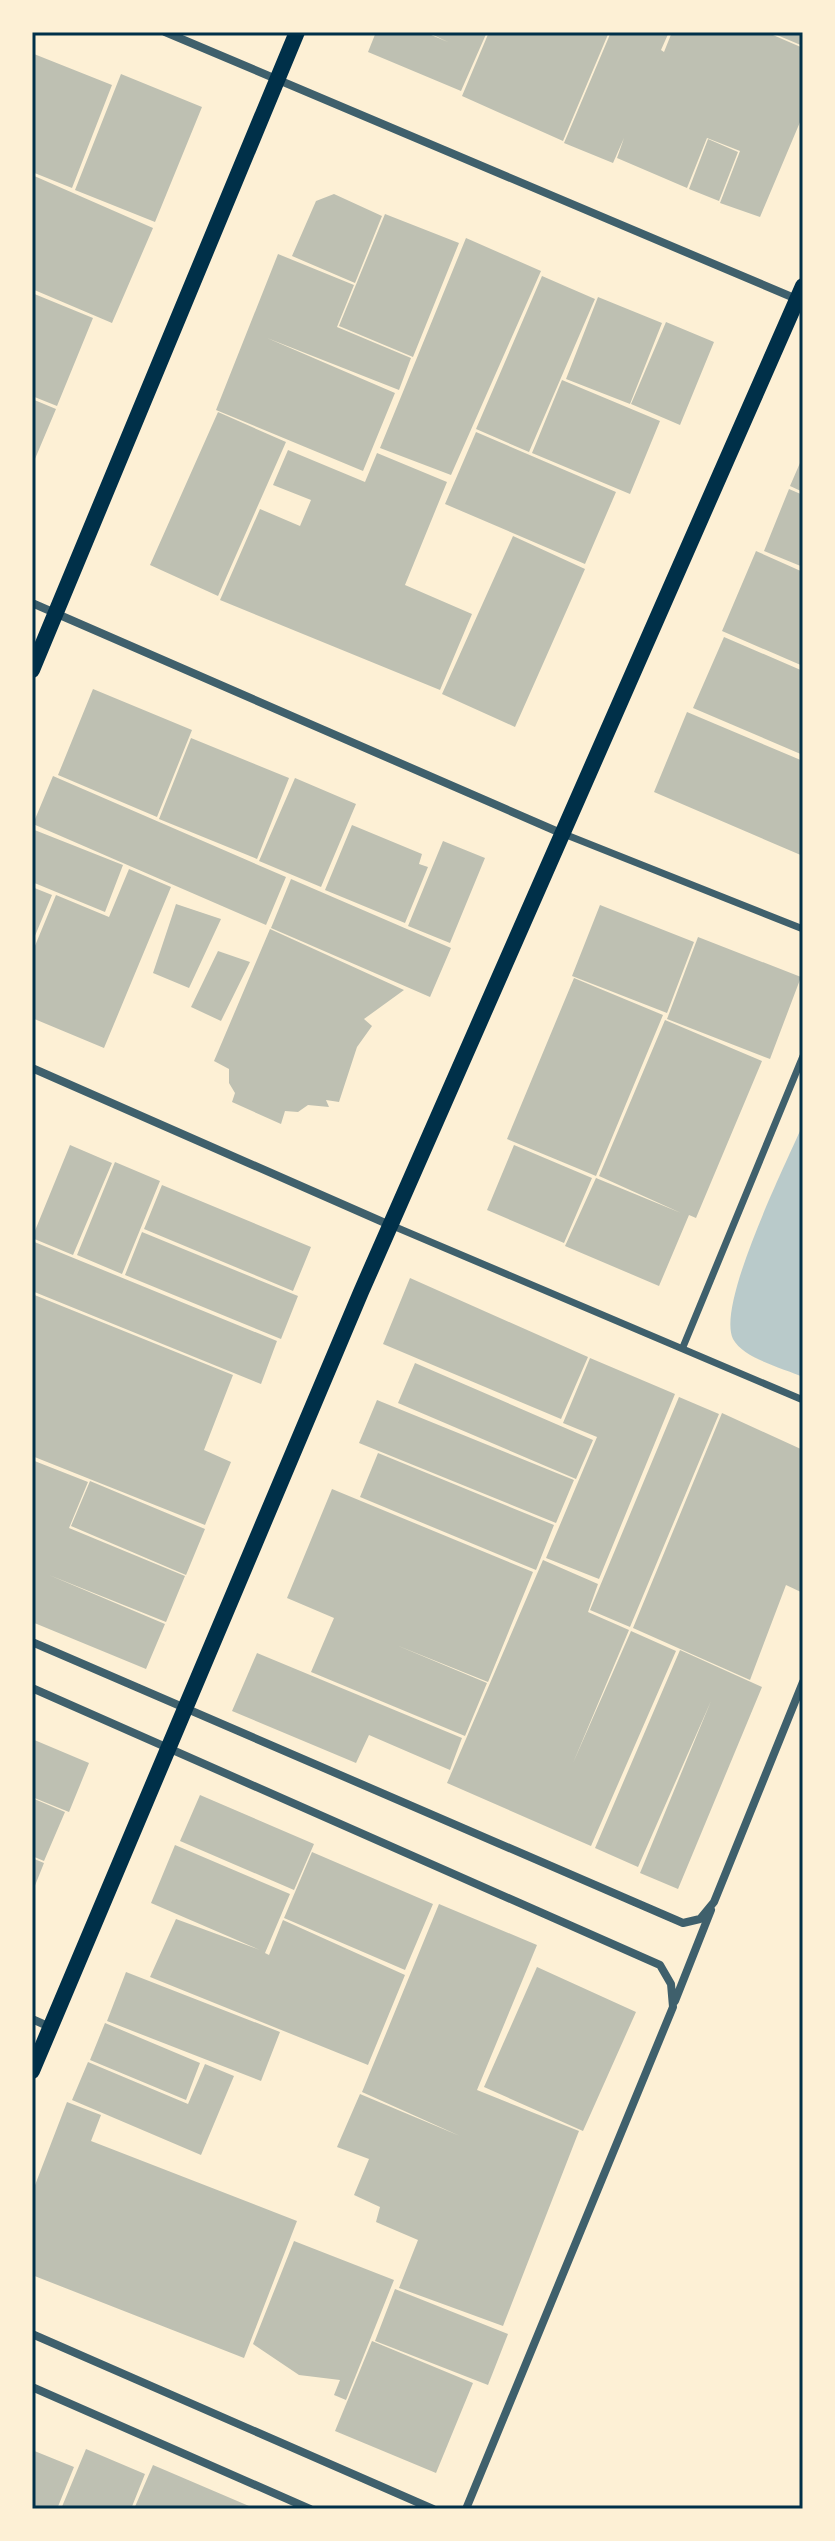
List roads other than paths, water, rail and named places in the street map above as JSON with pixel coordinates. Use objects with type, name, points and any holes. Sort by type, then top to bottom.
[{"type":"main road","points":[[32,670],[297,32]]},
{"type":"main road","points":[[32,2071],[361,1292],[393,1226],[801,296]]},
{"type":"street","points":[[165,32],[801,296]]},
{"type":"street","points":[[32,603],[564,834],[803,929]]},
{"type":"street","points":[[683,1347],[803,1056]]},
{"type":"street","points":[[32,1068],[803,1400]]},
{"type":"street","points":[[32,1642],[683,1923],[700,1919],[714,1902]]},
{"type":"street","points":[[466,2509],[803,1682]]},
{"type":"street","points":[[32,1688],[660,1965],[671,1984],[673,2007]]},
{"type":"street","points":[[32,2019],[51,2027]]},
{"type":"street","points":[[32,2334],[433,2509]]},
{"type":"street","points":[[32,2387],[310,2509]]}]
